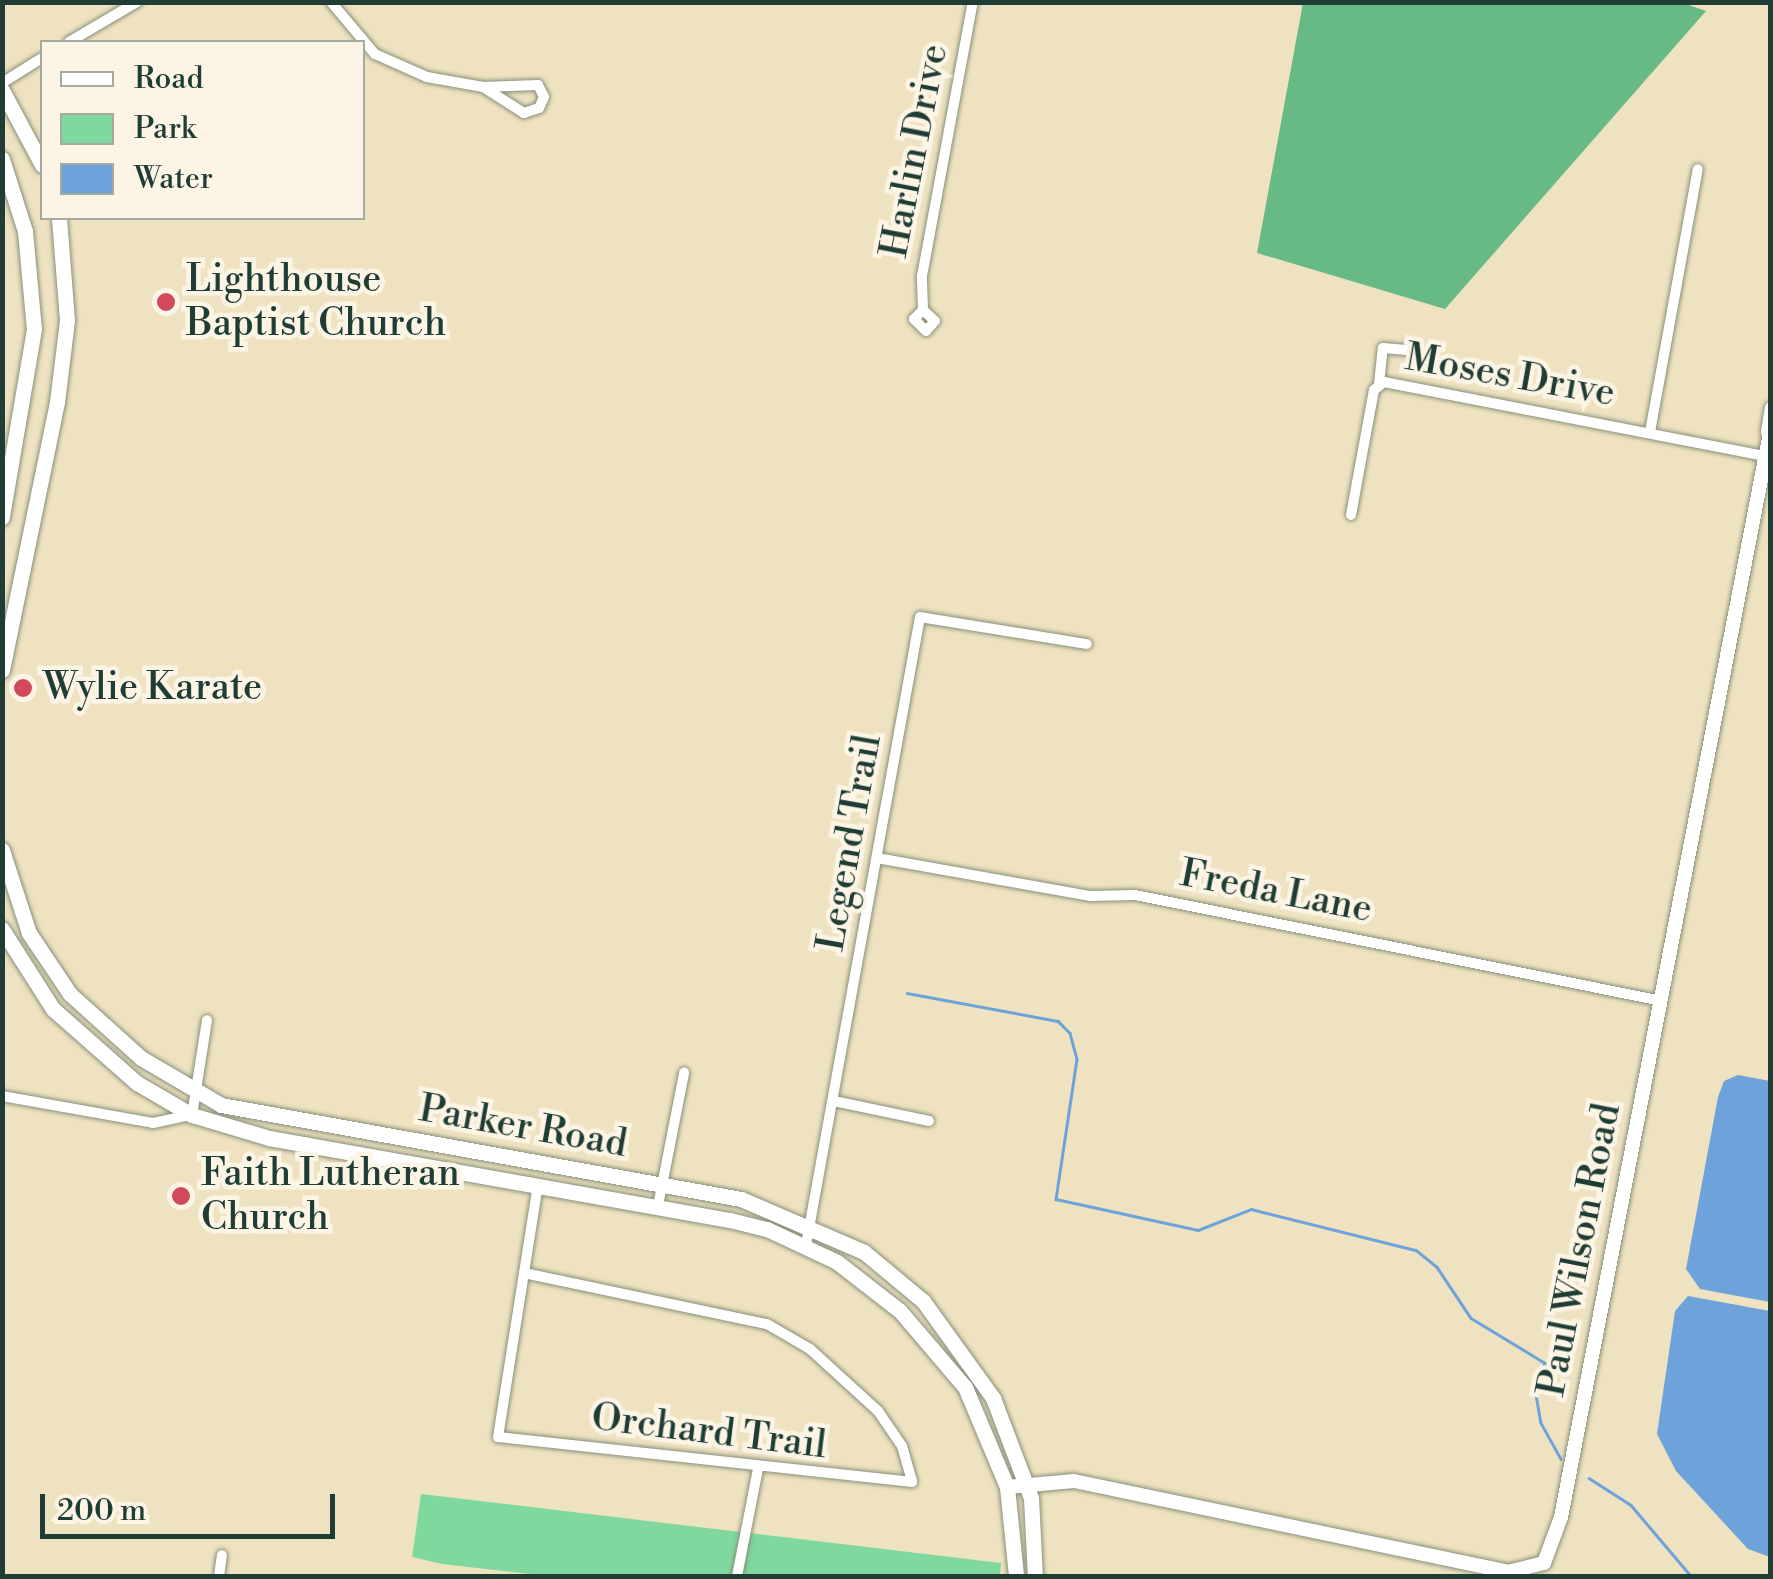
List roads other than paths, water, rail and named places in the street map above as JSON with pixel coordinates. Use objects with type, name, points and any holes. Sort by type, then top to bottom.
[{"type":"main road","points":[[2,86],[40,161]]},
{"type":"main road","points":[[2,159],[25,231],[33,284],[34,329],[9,449],[2,518]]},
{"type":"main road","points":[[2,670],[58,402],[67,320],[59,220]]},
{"type":"main road","name":"Parker Road","points":[[2,850],[29,933],[70,994],[141,1058],[196,1092],[256,1114],[741,1199],[810,1224],[864,1252],[948,1330],[993,1398],[1027,1483],[1034,1576]]},
{"type":"main road","name":"Parker Road","points":[[2,929],[53,1009],[135,1082],[192,1114],[269,1138],[538,1184],[766,1229],[806,1244],[865,1280],[959,1377],[1007,1487],[1016,1576]]},
{"type":"street","points":[[72,40],[138,2]]},
{"type":"street","points":[[331,2],[362,40]]},
{"type":"street","name":"Harlin Drive","points":[[923,310],[922,276],[973,2]]},
{"type":"street","points":[[365,43],[374,54],[428,78],[482,87],[528,82],[538,85],[544,97],[539,108],[524,112],[482,87]]},
{"type":"street","points":[[2,86],[40,59]]},
{"type":"street","points":[[1650,432],[1698,168]]},
{"type":"street","points":[[1379,384],[1383,348],[1415,351]]},
{"type":"street","name":"Moses Drive","points":[[1351,516],[1379,384],[1764,456]]},
{"type":"street","name":"Paul Wilson Road","points":[[1007,1487],[1074,1481],[1508,1572],[1544,1563],[1561,1517],[1662,1001],[1770,407]]},
{"type":"street","name":"Legend Trail","points":[[806,1244],[920,617],[1087,644]]},
{"type":"street","name":"Freda Lane","points":[[878,858],[1091,896],[1135,895],[1662,1001]]},
{"type":"street","points":[[2,1096],[153,1123],[192,1114],[208,1020]]},
{"type":"street","points":[[658,1206],[684,1073]]},
{"type":"street","points":[[834,1101],[929,1121]]},
{"type":"street","points":[[524,1272],[538,1184]]},
{"type":"street","name":"Orchard Trail","points":[[524,1272],[767,1324],[823,1359],[878,1411],[902,1446],[912,1482],[758,1469],[498,1437],[524,1272]]},
{"type":"street","points":[[736,1576],[758,1469]]},
{"type":"street","points":[[219,1576],[222,1555]]},
{"type":"water","points":[[1738,1075],[1770,1081],[1770,1302],[1700,1289],[1686,1269],[1718,1097],[1724,1081]]},
{"type":"water","points":[[1688,1296],[1770,1311],[1770,1557],[1748,1549],[1676,1471],[1657,1434],[1675,1311]]},
{"type":"waterway","points":[[907,993],[1058,1021],[1070,1033],[1077,1059],[1056,1199],[1198,1230],[1251,1209],[1416,1250],[1437,1267],[1471,1318],[1545,1363],[1536,1395],[1541,1423],[1561,1459]]},
{"type":"waterway","points":[[1589,1478],[1631,1505],[1691,1576]]},
{"type":"place","name":"Lighthouse Baptist Church","points":[[166,302]]},
{"type":"place","name":"Wylie Karate","points":[[23,688]]},
{"type":"place","name":"Faith Lutheran Church","points":[[181,1196]]}]
